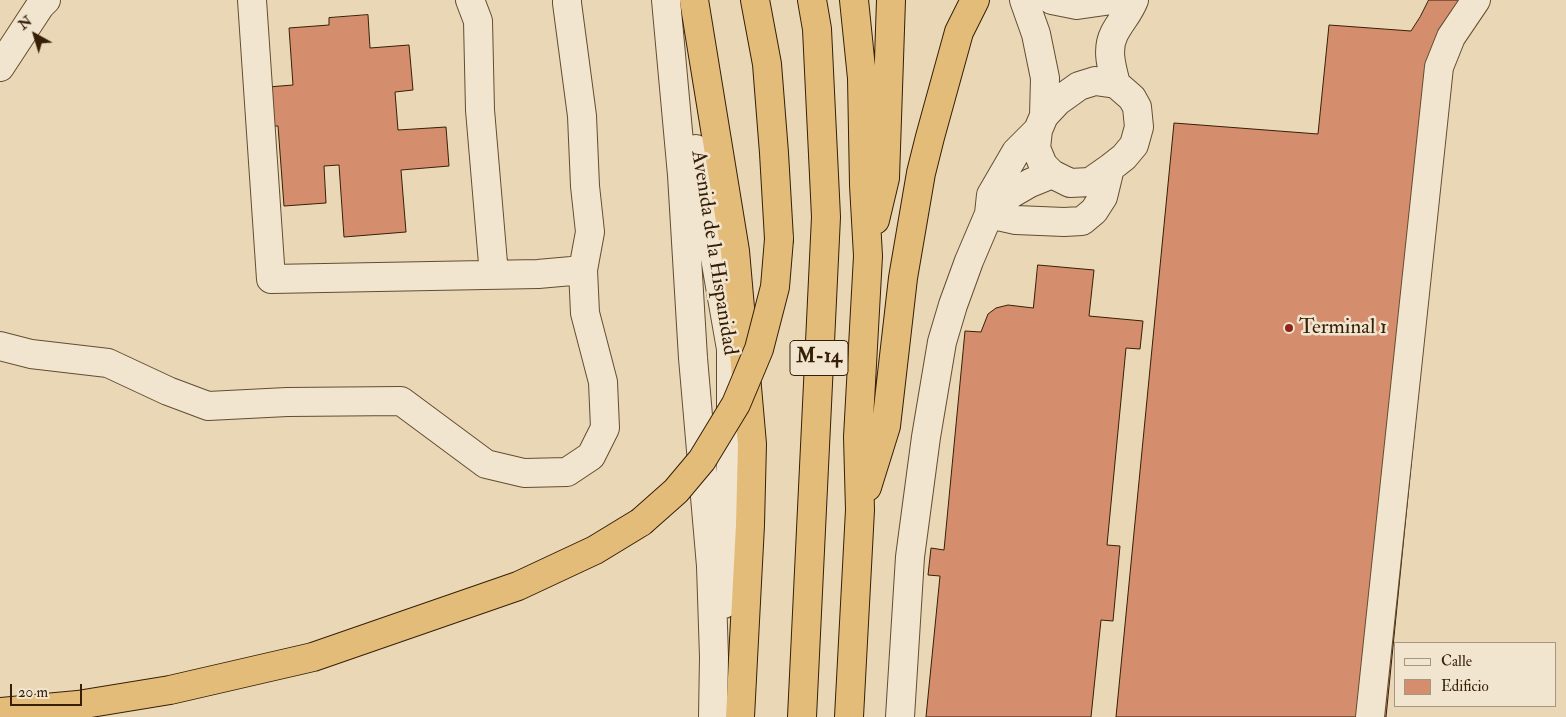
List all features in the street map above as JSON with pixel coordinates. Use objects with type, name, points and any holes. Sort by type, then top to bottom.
[{"type":"highway","points":[[694,0],[735,251],[752,444],[750,525],[740,717]]},
{"type":"highway","points":[[0,712],[78,705],[161,691],[313,657],[518,586],[595,550],[641,522],[676,491],[702,460],[736,404],[759,349],[775,287],[779,239],[774,153],[767,64],[756,0]]},
{"type":"highway","name":"M-14","points":[[802,717],[826,216],[817,30],[812,0]]},
{"type":"highway","name":"M-14","points":[[849,717],[860,510],[858,437],[868,256],[864,185],[862,78],[854,0]]},
{"type":"highway","points":[[868,256],[885,178],[891,0]]},
{"type":"highway","points":[[860,510],[886,426],[903,278],[921,173],[960,32],[975,0]]},
{"type":"highway","points":[[944,87],[972,40],[991,0]]},
{"type":"street","points":[[0,66],[46,0]]},
{"type":"street","points":[[252,0],[270,279],[538,274],[583,270]]},
{"type":"street","points":[[470,0],[478,21],[480,110],[494,275]]},
{"type":"street","points":[[0,346],[31,354],[108,363],[168,391],[208,406],[287,402],[401,401],[486,464],[524,473],[567,472],[591,456],[605,428],[603,382],[585,312],[583,270],[590,232],[585,186],[582,116],[567,0]]},
{"type":"street","name":"Avenida de la Hispanidad","points":[[667,0],[682,175],[692,358],[711,566],[714,658],[713,717]]},
{"type":"street","name":"Avenida de la Hispanidad","points":[[667,0],[731,349],[730,568],[714,658]]},
{"type":"street","points":[[900,717],[910,557],[926,438],[942,342],[969,261],[989,214],[991,195],[1016,152],[1041,123],[1058,101],[1079,86],[1095,81],[1116,84],[1132,98],[1137,107],[1139,127],[1134,145],[1124,157],[1090,182],[1070,183],[1052,174],[1043,165],[1036,148],[1041,123],[1045,78],[1036,34],[1024,0]]},
{"type":"street","points":[[1052,0],[1077,5],[1112,0]]},
{"type":"street","points":[[1116,84],[1110,57],[1113,35],[1131,9],[1134,0]]},
{"type":"street","points":[[1370,717],[1439,67],[1451,37],[1476,0]]},
{"type":"street","points":[[989,214],[1016,220],[1082,221],[1094,211],[1103,197],[1110,168]]},
{"type":"street","points":[[989,214],[1011,194],[1030,183],[1052,174]]},
{"type":"building","name":"Terminal 1","points":[[1429,0],[1471,0],[1454,33],[1386,717],[1116,717],[1174,123],[1318,134],[1329,25],[1411,31]]},
{"type":"building","points":[[368,15],[370,48],[409,45],[413,90],[395,92],[398,130],[446,127],[449,166],[401,170],[406,232],[344,237],[339,165],[324,166],[326,203],[284,206],[278,126],[271,126],[268,87],[293,85],[289,28],[329,25],[329,18]]},
{"type":"building","points":[[1038,265],[1094,270],[1089,316],[1143,321],[1140,349],[1126,348],[1107,545],[1120,546],[1113,621],[1101,620],[1091,717],[926,717],[940,576],[928,575],[931,548],[944,550],[965,331],[981,332],[988,314],[996,308],[1008,305],[1033,308]]},
{"type":"place","name":"Terminal 1","points":[[1289,328]]}]
